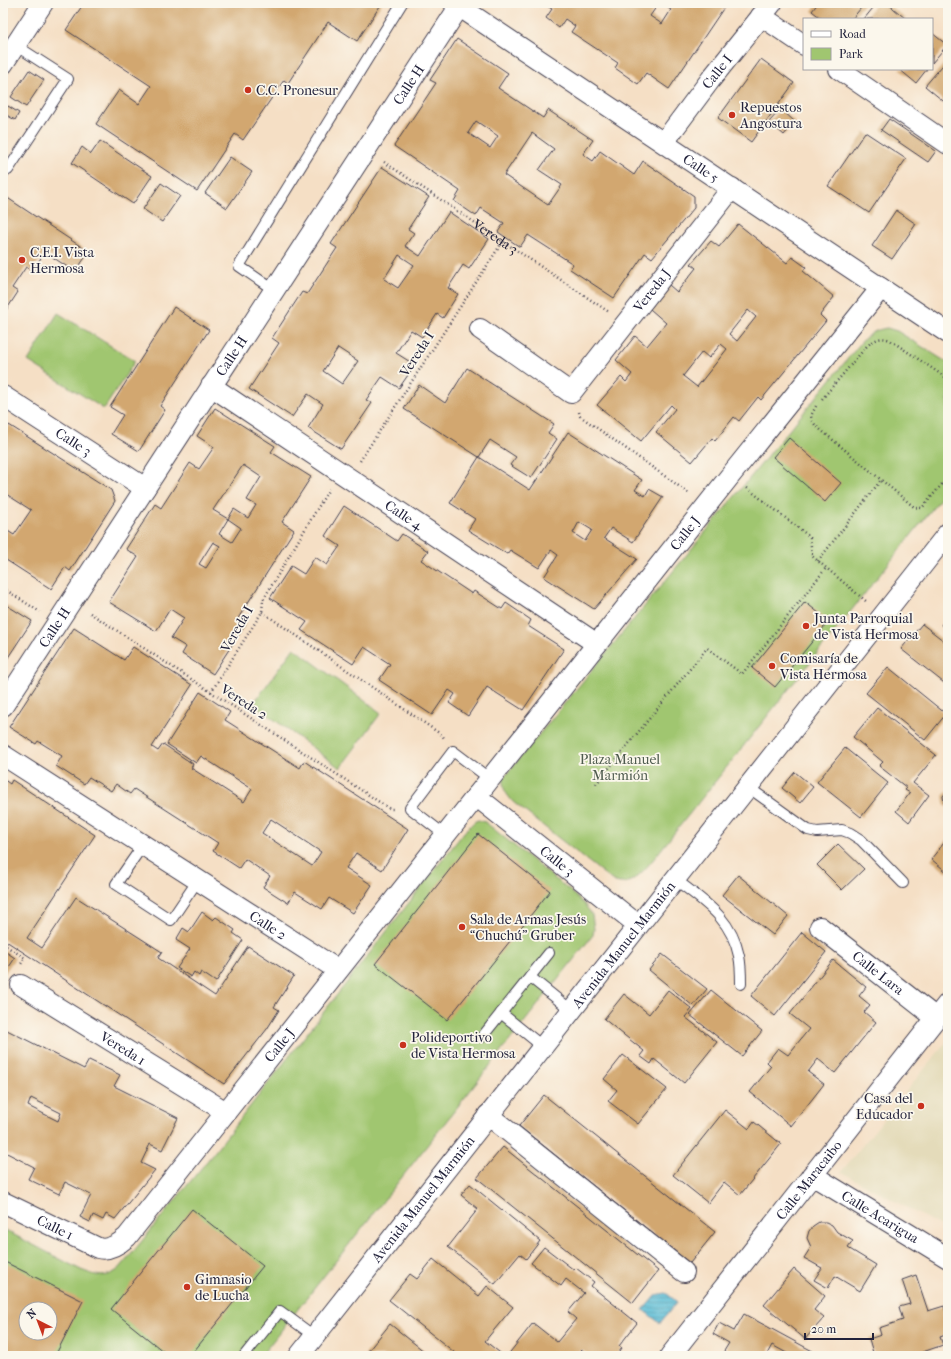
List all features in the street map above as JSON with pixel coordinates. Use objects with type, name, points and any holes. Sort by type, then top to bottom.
[{"type":"street","points":[[3,64],[42,3]]},
{"type":"street","name":"Calle H","points":[[3,706],[366,150],[456,5]]},
{"type":"street","name":"Calle 5","points":[[456,5],[664,142],[948,333]]},
{"type":"street","points":[[767,9],[803,44]]},
{"type":"street","name":"Calle I","points":[[664,142],[711,79],[767,9]]},
{"type":"street","points":[[840,70],[948,144]]},
{"type":"street","name":"Vereda J","points":[[571,393],[732,188]]},
{"type":"street","name":"Calle J","points":[[108,1249],[122,1242],[127,1237],[706,505],[881,288]]},
{"type":"street","points":[[480,329],[571,393]]},
{"type":"street","name":"Calle 4","points":[[211,386],[596,644]]},
{"type":"street","name":"Calle 3","points":[[3,396],[145,488]]},
{"type":"street","name":"Avenida Manuel Marmión","points":[[298,1356],[948,533]]},
{"type":"street","name":"Calle 2","points":[[3,755],[338,970]]},
{"type":"street","name":"Calle 3","points":[[476,796],[638,925]]},
{"type":"street","name":"Calle Lara","points":[[820,927],[942,1011]]},
{"type":"street","name":"Vereda 1","points":[[21,985],[226,1112]]},
{"type":"street","name":"Calle Maracaibo","points":[[670,1356],[942,1011]]},
{"type":"street","points":[[488,1115],[684,1272]]},
{"type":"street","name":"Calle Acarigua","points":[[812,1175],[948,1258]]},
{"type":"street","name":"Calle 1","points":[[3,1202],[102,1250],[108,1249]]},
{"type":"lane","points":[[274,290],[239,266],[402,3]]},
{"type":"lane","points":[[3,167],[8,170],[68,80],[15,44]]},
{"type":"lane","points":[[445,835],[410,808],[453,751],[490,779]]},
{"type":"lane","points":[[748,787],[808,830],[817,832],[842,830],[861,840],[903,883]]},
{"type":"lane","points":[[143,845],[116,884],[171,920],[198,880]]},
{"type":"lane","points":[[674,879],[708,905],[723,919],[732,933],[740,957],[741,984]]},
{"type":"lane","points":[[482,1037],[549,953]]},
{"type":"lane","points":[[530,977],[571,1010]]},
{"type":"lane","points":[[501,1013],[542,1046]]},
{"type":"lane","points":[[244,1356],[280,1311],[314,1336]]},
{"type":"path","name":"Vereda 3","points":[[366,150],[626,323]]},
{"type":"path","name":"Vereda I","points":[[211,692],[262,612],[263,600],[344,475],[503,241]]},
{"type":"path","points":[[948,379],[890,340],[879,338],[866,347],[812,412],[811,416],[812,421],[816,426],[914,507],[922,508],[948,477]]},
{"type":"path","points":[[571,393],[580,416],[706,505]]},
{"type":"path","points":[[730,476],[810,537],[812,556],[883,615]]},
{"type":"path","points":[[818,561],[881,480]]},
{"type":"path","points":[[596,784],[707,648],[742,674],[826,568]]},
{"type":"path","points":[[3,588],[57,623]]},
{"type":"path","name":"Vereda 2","points":[[71,601],[390,809],[410,808]]},
{"type":"path","points":[[262,612],[442,735],[453,751]]},
{"type":"path","points":[[3,944],[25,958]]},
{"type":"shaded area","name":"Casa del Educador","points":[[948,1040],[948,1230],[841,1172]]},
{"type":"green space","points":[[58,313],[135,361],[104,409],[28,361]]},
{"type":"green space","name":"Plaza Manuel Marmión","points":[[887,328],[897,331],[948,363],[948,489],[652,861],[640,874],[630,881],[619,883],[613,881],[513,802],[503,787],[505,776],[862,341],[875,332]]},
{"type":"green space","points":[[294,648],[381,713],[340,768],[253,704]]},
{"type":"green space","name":"Polideportivo de Vista Hermosa","points":[[478,820],[485,822],[569,890],[585,905],[592,915],[594,929],[593,935],[261,1356],[3,1356],[3,1229],[81,1270],[92,1274],[101,1276],[106,1275],[115,1272],[120,1268],[216,1150],[465,831]]},
{"type":"water","points":[[666,1293],[677,1302],[660,1323],[643,1310],[656,1295]]},
{"type":"building","points":[[84,3],[117,3],[119,5],[120,3],[382,3],[357,41],[328,22],[288,83],[284,80],[243,140],[235,134],[197,191],[96,124],[119,90],[139,104],[151,86],[66,30]]},
{"type":"building","points":[[542,3],[659,3],[650,16],[662,24],[671,10],[661,3],[727,3],[669,89],[646,73],[638,84],[615,68],[618,63],[571,32],[575,26],[565,19],[559,28],[546,18],[552,9]]},
{"type":"building","points":[[818,3],[865,3],[853,18],[821,18],[812,11]]},
{"type":"building","points":[[877,3],[887,3],[905,18],[865,18]]},
{"type":"building","points":[[933,34],[947,45],[933,62]]},
{"type":"building","points":[[457,39],[508,73],[498,88],[543,118],[548,110],[593,140],[583,154],[593,161],[600,151],[634,175],[643,161],[694,196],[694,208],[652,258],[645,253],[614,298],[570,269],[573,264],[528,235],[520,247],[498,232],[504,223],[481,208],[476,216],[454,201],[460,191],[394,146],[436,83],[430,80]],"holes":[[[476,121],[498,136],[490,148],[468,133]],[[532,133],[554,149],[539,170],[562,185],[548,205],[504,175]]]},
{"type":"building","points":[[761,59],[794,83],[751,142],[718,118]]},
{"type":"building","points":[[948,59],[948,105],[925,86]]},
{"type":"building","points":[[29,70],[44,80],[26,107],[11,97]]},
{"type":"building","points":[[900,70],[926,70],[916,83]]},
{"type":"building","points":[[8,106],[19,113],[15,120],[3,113]]},
{"type":"building","points":[[781,109],[795,122],[784,135],[769,122]]},
{"type":"building","points":[[889,119],[936,151],[928,162],[881,130]]},
{"type":"building","points":[[865,132],[906,159],[869,213],[828,186]]},
{"type":"building","points":[[100,141],[152,176],[133,204],[72,163],[82,147],[91,154]]},
{"type":"building","points":[[230,157],[252,172],[227,208],[205,193]]},
{"type":"building","points":[[382,167],[429,197],[408,229],[414,233],[405,246],[420,256],[449,212],[489,239],[469,269],[463,265],[448,288],[458,294],[443,318],[437,314],[422,337],[411,330],[396,353],[415,365],[399,388],[382,377],[366,400],[372,403],[341,449],[308,428],[323,404],[308,394],[292,417],[249,389],[279,343],[272,338],[302,292],[307,294],[337,248],[331,244]],"holes":[[[399,255],[414,265],[398,288],[384,279]],[[338,348],[358,361],[342,384],[323,371]]]},
{"type":"building","points":[[161,183],[180,196],[162,222],[143,209]]},
{"type":"building","name":"C.E.I. Vista Hermosa","points":[[3,195],[89,252],[75,272],[45,252],[32,271],[26,267],[12,288],[18,292],[3,315]]},
{"type":"building","points":[[896,210],[916,224],[892,259],[872,246]]},
{"type":"building","points":[[738,224],[787,263],[792,257],[806,267],[803,271],[834,297],[820,315],[826,321],[761,400],[758,397],[739,421],[734,417],[715,441],[712,438],[692,462],[656,432],[675,409],[671,405],[641,441],[597,405],[621,377],[626,382],[632,374],[616,360],[635,336],[647,346],[666,323],[650,309],[669,285],[677,292],[696,268],[691,264],[711,241],[719,247]],"holes":[[[748,310],[756,317],[737,341],[729,334]],[[721,344],[727,349],[697,387],[683,376],[702,352],[709,358]]]},
{"type":"building","points":[[174,307],[209,330],[160,406],[165,410],[139,451],[111,434],[123,415],[110,407]]},
{"type":"building","points":[[467,368],[554,424],[548,433],[557,439],[531,478],[510,465],[516,457],[490,440],[479,457],[404,409],[419,385],[445,403]]},
{"type":"building","points":[[215,408],[275,446],[271,452],[311,477],[282,522],[294,530],[237,620],[245,625],[213,674],[182,654],[186,647],[171,638],[184,618],[170,609],[156,631],[109,602],[138,557],[126,549],[155,504],[161,508],[190,463],[199,469],[214,447],[197,436]],"holes":[[[243,465],[261,477],[247,500],[256,505],[248,518],[234,509],[228,519],[213,510]],[[228,519],[241,528],[232,542],[219,534]],[[213,542],[220,546],[206,568],[199,564]]]},
{"type":"building","points":[[9,425],[111,490],[115,501],[70,571],[65,567],[51,589],[3,558],[3,528],[14,535],[31,510],[6,494],[3,500],[3,435]]},
{"type":"building","points":[[568,432],[642,480],[635,490],[645,496],[649,489],[663,497],[633,542],[611,528],[604,538],[637,559],[594,609],[544,577],[558,555],[551,550],[539,568],[510,550],[507,554],[468,530],[475,519],[450,503],[479,457],[530,490]],"holes":[[[579,522],[592,530],[585,541],[573,533]]]},
{"type":"building","points":[[789,438],[841,483],[825,502],[773,457]]},
{"type":"building","points":[[344,506],[397,541],[402,534],[428,551],[421,560],[472,594],[474,591],[502,609],[506,603],[531,620],[528,626],[564,649],[523,710],[487,687],[468,716],[449,703],[455,694],[449,690],[432,715],[379,680],[390,664],[364,647],[353,664],[301,630],[307,622],[270,598],[291,566],[304,574],[315,557],[327,565],[340,546],[325,536]]},
{"type":"building","points":[[805,602],[829,621],[775,687],[752,668]]},
{"type":"building","points":[[3,603],[32,621],[3,665]]},
{"type":"building","points":[[948,616],[948,631],[941,625]]},
{"type":"building","points":[[922,624],[948,644],[948,686],[901,649]]},
{"type":"building","points":[[74,628],[124,660],[133,647],[192,685],[152,747],[158,751],[163,744],[193,764],[191,768],[244,802],[252,789],[201,756],[196,763],[167,744],[200,692],[230,712],[225,720],[300,768],[304,761],[408,829],[382,870],[356,853],[346,868],[372,885],[353,913],[329,898],[322,909],[295,892],[288,903],[263,887],[270,876],[245,859],[239,868],[213,851],[218,843],[134,789],[130,794],[116,784],[111,791],[89,777],[84,784],[56,766],[62,756],[38,741],[36,744],[9,727]],"holes":[[[271,819],[321,852],[312,866],[262,833]]]},
{"type":"building","points":[[888,667],[946,714],[925,740],[866,693]]},
{"type":"building","points":[[877,708],[936,755],[913,783],[929,795],[909,822],[896,811],[910,793],[905,790],[907,788],[879,766],[883,762],[853,737]]},
{"type":"building","points":[[845,748],[888,783],[861,817],[817,782]]},
{"type":"building","points":[[795,772],[813,787],[800,803],[782,788]]},
{"type":"building","points":[[3,779],[10,784],[12,780],[95,835],[27,938],[42,948],[76,897],[162,952],[158,958],[215,996],[248,946],[294,976],[274,1007],[279,1010],[267,1029],[224,1084],[3,939]]},
{"type":"building","points":[[948,790],[948,809],[944,803],[943,796]]},
{"type":"building","name":"Sala de Armas Jesús “Chuchú” Gruber","points":[[478,834],[550,891],[447,1020],[375,964]]},
{"type":"building","points":[[948,838],[948,873],[931,859]]},
{"type":"building","points":[[838,844],[864,869],[842,890],[817,865]]},
{"type":"building","points":[[738,875],[788,916],[773,935],[722,895]]},
{"type":"building","points":[[202,912],[213,920],[216,917],[235,930],[233,933],[243,940],[216,982],[201,972],[199,976],[194,972],[191,977],[177,968],[190,949],[176,940],[183,928],[189,932]]},
{"type":"building","points":[[802,932],[826,952],[775,1016],[751,996]]},
{"type":"building","points":[[3,950],[15,958],[3,976]]},
{"type":"building","points":[[662,954],[707,989],[693,1006],[649,970]]},
{"type":"building","points":[[833,960],[866,987],[859,996],[870,1005],[864,1012],[876,1022],[835,1073],[818,1059],[808,1072],[824,1084],[791,1126],[750,1092],[771,1066],[767,1062],[778,1048],[788,1055],[809,1029],[790,1014]]},
{"type":"building","points":[[668,990],[692,1009],[685,1017],[717,1042],[684,1083],[654,1059],[651,1064],[640,1056],[644,1051],[604,1019],[624,994],[649,1014]]},
{"type":"building","points":[[711,990],[762,1031],[742,1056],[690,1015]]},
{"type":"building","points":[[3,1028],[84,1069],[89,1060],[120,1075],[114,1086],[178,1118],[162,1150],[150,1144],[141,1163],[155,1170],[115,1219],[106,1214],[103,1220],[93,1215],[90,1222],[80,1217],[91,1195],[65,1182],[59,1194],[28,1179],[34,1167],[3,1151]],"holes":[[[31,1098],[61,1113],[58,1121],[28,1106]]]},
{"type":"building","points":[[623,1055],[667,1089],[638,1124],[608,1101],[617,1090],[604,1079]]},
{"type":"building","points":[[544,1095],[715,1232],[690,1263],[519,1126]]},
{"type":"building","points":[[725,1110],[749,1129],[754,1122],[781,1144],[740,1195],[724,1182],[708,1203],[673,1175]]},
{"type":"building","points":[[503,1147],[658,1271],[633,1303],[477,1178]]},
{"type":"building","points":[[470,1184],[540,1241],[526,1259],[520,1254],[495,1284],[448,1247],[478,1209],[461,1195]]},
{"type":"building","name":"Gimnasio de Lucha","points":[[192,1209],[263,1266],[190,1356],[169,1356],[111,1309]]},
{"type":"building","points":[[819,1222],[826,1222],[832,1225],[837,1232],[853,1241],[848,1248],[876,1265],[860,1291],[835,1276],[828,1288],[814,1280],[822,1268],[804,1258],[811,1247],[807,1238],[809,1231]]},
{"type":"building","points":[[544,1247],[574,1270],[576,1268],[594,1282],[591,1286],[637,1323],[619,1346],[622,1348],[616,1356],[590,1356],[582,1350],[577,1356],[507,1356],[533,1323],[557,1342],[576,1319],[568,1312],[584,1293],[566,1279],[561,1286],[531,1263]]},
{"type":"building","points":[[433,1259],[479,1296],[487,1286],[513,1307],[485,1341],[504,1356],[459,1356],[389,1300],[410,1274],[417,1279]]},
{"type":"building","points":[[3,1261],[83,1301],[55,1356],[11,1356],[3,1352]]},
{"type":"building","points":[[794,1269],[825,1296],[814,1310],[824,1318],[805,1339],[764,1305]]},
{"type":"building","points":[[916,1275],[928,1311],[944,1306],[948,1320],[948,1334],[940,1337],[943,1345],[911,1356],[874,1356],[869,1339],[881,1335],[879,1328],[903,1320],[899,1307],[910,1304],[902,1280]]},
{"type":"building","points":[[744,1314],[822,1356],[792,1356],[772,1345],[766,1356],[721,1356],[729,1343],[713,1334],[719,1323],[734,1331]]},
{"type":"building","points":[[390,1324],[430,1356],[364,1356]]},
{"type":"place","name":"C.C. Pronesur","points":[[248,90]]},
{"type":"place","name":"Repuestos Angostura","points":[[732,115]]},
{"type":"place","name":"C.E.I. Vista Hermosa","points":[[22,260]]},
{"type":"place","name":"Junta Parroquial de Vista Hermosa","points":[[806,626]]},
{"type":"place","name":"Comisaría de Vista Hermosa","points":[[772,666]]},
{"type":"place","name":"Sala de Armas Jesús “Chuchú” Gruber","points":[[462,927]]},
{"type":"place","name":"Polideportivo de Vista Hermosa","points":[[403,1045]]},
{"type":"place","name":"Casa del Educador","points":[[921,1106]]},
{"type":"place","name":"Gimnasio de Lucha","points":[[187,1287]]}]
